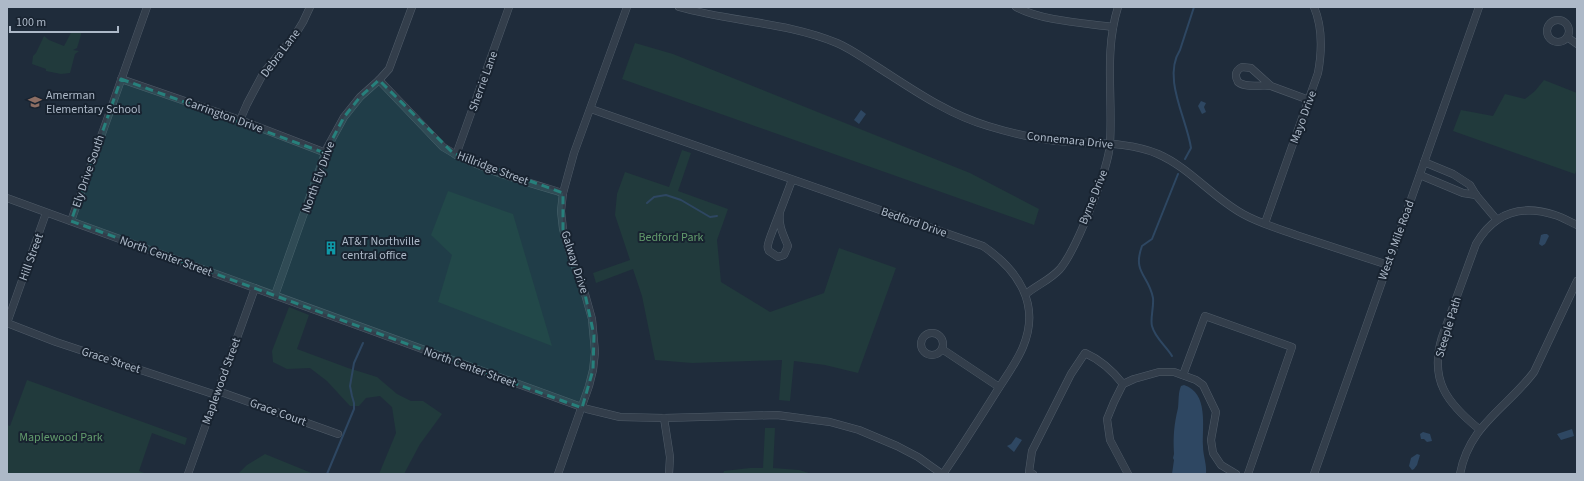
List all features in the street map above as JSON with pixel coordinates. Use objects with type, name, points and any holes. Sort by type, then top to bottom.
[{"type":"street","name":"Ely Drive South","points":[[71,221],[146,7]]},
{"type":"street","name":"Debra Lane","points":[[240,120],[264,72],[295,35],[310,7]]},
{"type":"street","name":"North Ely Drive","points":[[275,295],[326,153],[344,116],[360,97],[379,80],[388,69],[412,7]]},
{"type":"street","name":"Sherrie Lane","points":[[456,155],[509,7]]},
{"type":"street","name":"Galway Drive","points":[[558,474],[582,408],[593,370],[595,352],[592,319],[563,229],[561,211],[563,193],[567,173],[627,7]]},
{"type":"street","name":"Connemara Drive","points":[[679,7],[811,34],[836,43],[852,51],[955,114],[986,126],[1017,134],[1058,141],[1110,144],[1139,148],[1158,154],[1184,168],[1215,195],[1245,215],[1388,265]]},
{"type":"street","points":[[1016,7],[1034,14],[1066,21],[1113,27]]},
{"type":"street","name":"Byrne Drive","points":[[1026,294],[1060,269],[1068,256],[1087,216],[1106,166],[1110,144],[1110,60],[1113,27],[1118,7]]},
{"type":"street","name":"Mayo Drive","points":[[1265,223],[1318,73],[1321,49],[1318,16],[1314,7]]},
{"type":"street","name":"West 9 Mile Road","points":[[1314,474],[1479,7]]},
{"type":"street","points":[[1567,37],[1577,44]]},
{"type":"street","points":[[1271,86],[1251,68],[1242,67],[1236,72],[1238,82],[1244,85],[1262,84],[1271,86],[1309,100]]},
{"type":"street","name":"Carrington Drive","points":[[121,79],[240,120],[326,153]]},
{"type":"street","name":"Hillridge Street","points":[[379,80],[443,147],[456,155],[563,193]]},
{"type":"street","name":"Bedford Drive","points":[[591,109],[983,246],[1008,266],[1017,277],[1026,294],[1029,313],[1028,329],[1025,340],[1018,357],[942,474]]},
{"type":"street","points":[[1424,162],[1453,174],[1470,186],[1497,220]]},
{"type":"street","points":[[1420,175],[1463,193],[1476,195]]},
{"type":"street","points":[[780,212],[780,228],[788,246],[784,255],[778,257],[769,251],[768,245],[780,212],[792,180]]},
{"type":"street","name":"North Center Street","points":[[7,198],[582,408],[620,417],[664,418],[777,415],[830,422],[859,430],[897,446],[918,457],[942,474]]},
{"type":"street","name":"Steeple Path","points":[[1479,429],[1469,421],[1447,396],[1440,379],[1437,359],[1442,337],[1476,244],[1486,229],[1497,220],[1509,213],[1524,210],[1534,210],[1556,215],[1577,225]]},
{"type":"street","name":"Hill Street","points":[[7,323],[46,213]]},
{"type":"street","points":[[1460,474],[1466,451],[1479,429],[1525,385],[1534,372],[1577,281]]},
{"type":"street","name":"Maplewood Street","points":[[188,474],[255,288]]},
{"type":"street","points":[[1183,375],[1205,316],[1292,347],[1248,474]]},
{"type":"street","name":"Grace Street","points":[[7,323],[56,342],[217,393]]},
{"type":"street","points":[[942,349],[999,387]]},
{"type":"street","points":[[1033,474],[1029,472],[1032,451],[1071,374],[1085,353],[1096,358],[1113,371],[1123,384]]},
{"type":"street","points":[[1128,474],[1110,440],[1107,419],[1114,402],[1123,384],[1134,379],[1159,372],[1174,372],[1200,382],[1211,400],[1216,412],[1211,440],[1213,453],[1221,465],[1236,474]]},
{"type":"street","name":"Grace Court","points":[[217,393],[338,434]]},
{"type":"street","points":[[664,418],[670,457],[668,474]]},
{"type":"highlighted area","points":[[121,79],[325,153],[344,117],[360,97],[379,80],[453,153],[563,193],[563,229],[585,294],[594,335],[593,370],[582,408],[71,221]]},
{"type":"green space","points":[[72,31],[81,33],[81,35],[77,48],[73,50],[79,51],[75,54],[70,73],[61,74],[46,71],[46,69],[32,64],[33,56],[44,36],[49,40],[64,46]]},
{"type":"green space","points":[[635,43],[673,54],[970,173],[1039,209],[1034,225],[622,79]]},
{"type":"green space","points":[[1544,80],[1577,93],[1577,168],[1575,174],[1453,131],[1461,110],[1493,116],[1505,94],[1525,99],[1535,91]]},
{"type":"green space","name":"Bedford Park","points":[[682,150],[691,153],[678,191],[728,209],[717,240],[721,282],[770,312],[824,293],[839,248],[896,268],[858,373],[825,365],[794,361],[790,401],[779,400],[782,360],[692,363],[655,360],[642,296],[633,269],[596,283],[593,273],[630,260],[615,215],[617,194],[625,172],[669,187]]},
{"type":"green space","points":[[448,191],[513,214],[552,346],[438,302],[452,255],[431,235]]},
{"type":"green space","points":[[289,307],[309,315],[297,349],[377,377],[397,394],[411,401],[423,401],[442,414],[420,444],[404,474],[379,474],[396,433],[392,407],[380,396],[366,398],[359,406],[350,406],[327,381],[310,368],[287,369],[273,362],[272,351]]},
{"type":"green space","name":"Maplewood Park","points":[[27,380],[187,438],[185,445],[152,433],[139,471],[147,474],[7,474],[7,425],[10,426]]},
{"type":"green space","points":[[765,428],[775,428],[773,468],[799,470],[812,474],[723,474],[724,471],[763,468]]},
{"type":"green space","points":[[265,454],[314,474],[238,474],[247,465]]},
{"type":"water","points":[[1201,101],[1206,103],[1204,107],[1206,112],[1202,114],[1198,106]]},
{"type":"water","points":[[861,110],[866,114],[859,124],[854,120]]},
{"type":"water","points":[[1544,234],[1549,236],[1545,244],[1542,246],[1539,244],[1541,235]]},
{"type":"water","points":[[1184,385],[1192,389],[1201,403],[1203,420],[1203,450],[1206,474],[1172,474],[1174,460],[1174,436],[1179,391],[1181,386]]},
{"type":"water","points":[[1572,429],[1574,436],[1561,440],[1557,434]]},
{"type":"water","points":[[1423,432],[1430,434],[1432,441],[1427,442],[1424,439],[1421,439],[1420,434]]},
{"type":"water","points":[[1016,437],[1022,440],[1014,452],[1007,446],[1011,444]]},
{"type":"water","points":[[1417,454],[1420,455],[1417,465],[1412,470],[1409,466],[1411,458]]},
{"type":"waterway","points":[[1185,159],[1191,148],[1177,99],[1174,73],[1175,61],[1194,7]]},
{"type":"waterway","points":[[1172,356],[1153,330],[1151,320],[1153,298],[1151,290],[1140,268],[1139,255],[1142,246],[1152,239],[1178,174]]},
{"type":"waterway","points":[[647,203],[654,197],[666,195],[681,200],[710,217],[717,216]]},
{"type":"waterway","points":[[327,474],[354,409],[350,386],[354,363],[363,343]]},
{"type":"place","name":"Amerman Elementary School","points":[[35,102]]},
{"type":"place","name":"AT&T Northville central office","points":[[331,248]]}]
